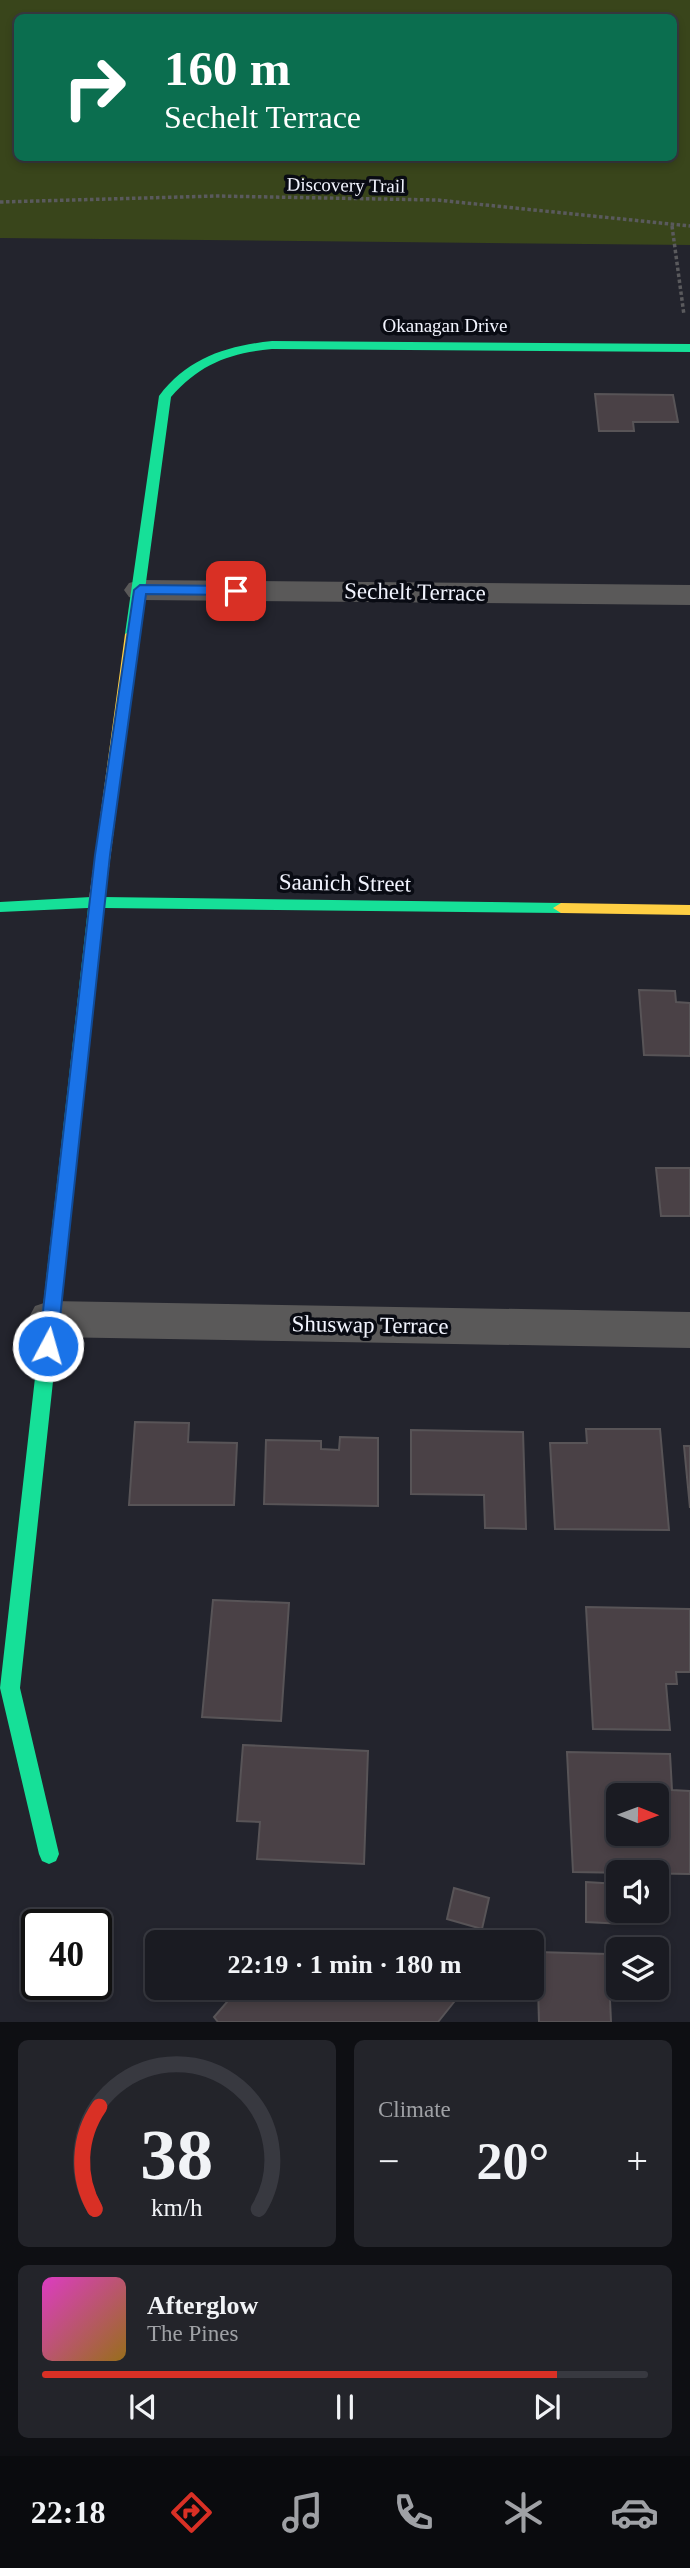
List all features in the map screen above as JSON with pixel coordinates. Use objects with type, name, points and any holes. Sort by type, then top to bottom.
[{"type":"street","name":"Okanagan Drive","points":[[140,590],[165,396],[178,378],[202,358],[233,348],[272,345],[690,348]]},
{"type":"street","name":"Sechelt Terrace","points":[[140,590],[690,595]]},
{"type":"street","points":[[49,1854],[10,1688],[98,902],[140,590]]},
{"type":"street","name":"Saanich Street","points":[[0,907],[98,902],[690,910]]},
{"type":"street","name":"Shuswap Terrace","points":[[50,1319],[690,1330]]},
{"type":"path","name":"Discovery Trail","points":[[0,202],[216,195],[437,200],[690,226]]},
{"type":"path","points":[[672,226],[690,348]]},
{"type":"green space","points":[[0,0],[690,0],[690,245],[0,238]]},
{"type":"building","points":[[595,394],[673,395],[678,422],[633,422],[634,431],[599,431]]},
{"type":"building","points":[[639,990],[675,991],[676,1002],[690,1003],[690,1056],[644,1055]]},
{"type":"building","points":[[656,1168],[690,1168],[690,1216],[661,1216]]},
{"type":"building","points":[[135,1422],[189,1423],[188,1442],[237,1443],[234,1505],[129,1505]]},
{"type":"building","points":[[586,1429],[660,1429],[669,1530],[555,1529],[550,1443],[587,1443]]},
{"type":"building","points":[[411,1430],[523,1432],[526,1529],[485,1528],[484,1495],[411,1494]]},
{"type":"building","points":[[340,1437],[378,1438],[378,1506],[264,1504],[266,1440],[321,1441],[321,1449],[339,1450]]},
{"type":"building","points":[[684,1446],[690,1446],[690,1508]]},
{"type":"building","points":[[213,1600],[289,1603],[281,1721],[202,1717]]},
{"type":"building","points":[[586,1607],[690,1609],[690,1672],[676,1672],[677,1684],[666,1684],[670,1730],[593,1729]]},
{"type":"building","points":[[243,1745],[368,1751],[364,1864],[257,1859],[260,1822],[237,1821]]},
{"type":"building","points":[[567,1752],[670,1754],[672,1790],[690,1791],[690,1874],[669,1874],[669,1860],[606,1860],[606,1873],[573,1872]]},
{"type":"building","points":[[586,1882],[606,1883],[606,1923],[624,1924],[586,1922]]},
{"type":"building","points":[[454,1888],[489,1898],[482,1929],[447,1919]]},
{"type":"building","points":[[544,1952],[606,1954],[606,2000],[610,2000],[611,2022],[539,2022],[538,2000],[544,2000]]},
{"type":"building","points":[[229,2000],[456,2000],[438,2022],[218,2022],[214,2017]]},
{"type":"traffic: fast","points":[[132,634],[165,396],[188,372],[212,357],[239,349],[272,345],[690,348]]},
{"type":"traffic: fast","points":[[49,1854],[10,1688],[97,899]]},
{"type":"traffic: fast","points":[[0,907],[98,902],[561,908]]},
{"type":"traffic: slow","points":[[97,899],[132,634]]},
{"type":"traffic: slow","points":[[561,908],[690,910]]},
{"type":"route","points":[[48,1346],[102,855],[140,590],[236,591]]}]
